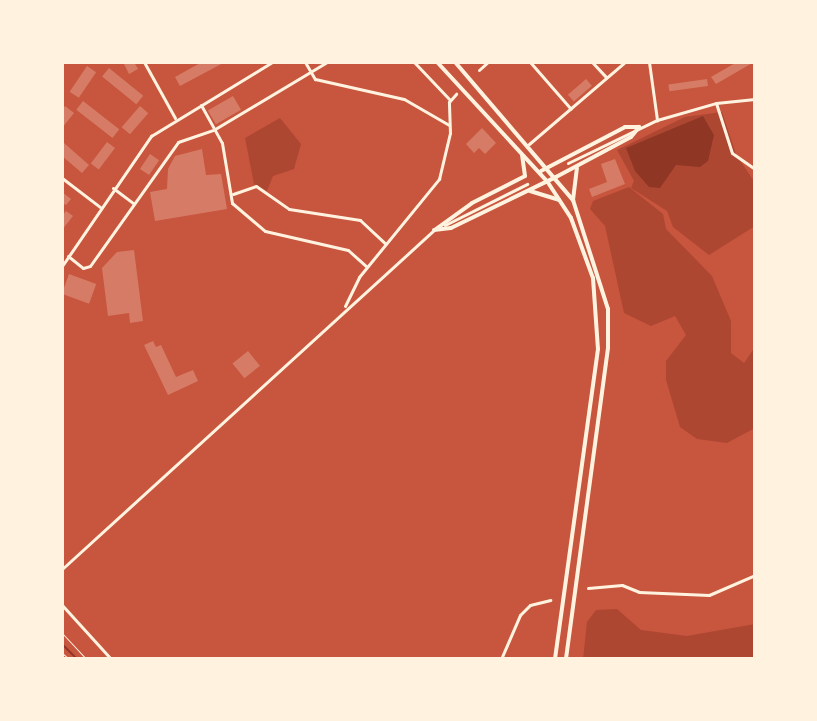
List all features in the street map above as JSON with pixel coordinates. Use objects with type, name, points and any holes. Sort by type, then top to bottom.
[{"type":"main road","points":[[437,62],[547,181],[561,201],[593,278],[598,349],[555,659]]},
{"type":"main road","points":[[455,62],[548,166],[573,200],[602,280],[608,348],[566,659]]},
{"type":"main road","points":[[540,172],[625,127],[639,127]]},
{"type":"main road","points":[[434,230],[451,228],[556,177],[631,137],[639,127]]},
{"type":"main road","points":[[434,230],[472,203],[525,176],[521,151]]},
{"type":"main road","points":[[573,200],[572,181],[581,163]]},
{"type":"main road","points":[[528,191],[539,190],[561,201]]},
{"type":"street","points":[[144,62],[175,118]]},
{"type":"street","points":[[62,266],[151,136],[175,118],[272,62]]},
{"type":"street","points":[[305,62],[315,79],[404,99],[449,125]]},
{"type":"street","points":[[68,256],[83,268],[90,266],[178,142],[215,129],[327,62]]},
{"type":"street","points":[[414,62],[450,100]]},
{"type":"street","points":[[479,70],[488,62]]},
{"type":"street","points":[[530,62],[571,109]]},
{"type":"street","points":[[592,62],[606,78]]},
{"type":"street","points":[[529,144],[625,62]]},
{"type":"street","points":[[649,62],[657,120]]},
{"type":"street","points":[[345,306],[367,267],[439,179],[449,125],[450,100],[456,94]]},
{"type":"street","points":[[568,163],[657,120],[716,103],[755,99]]},
{"type":"street","points":[[716,103],[732,153],[755,169]]},
{"type":"street","points":[[201,105],[215,129],[232,203],[265,231],[348,250],[367,267]]},
{"type":"street","points":[[62,178],[100,207]]},
{"type":"street","points":[[62,569],[345,306],[434,230],[527,184]]},
{"type":"street","points":[[231,195],[256,186],[289,209],[360,220],[386,244]]},
{"type":"street","points":[[113,188],[134,204]]},
{"type":"street","points":[[588,588],[622,585],[639,592],[709,595],[755,575]]},
{"type":"street","points":[[501,659],[520,615],[530,605],[550,600]]},
{"type":"street","points":[[62,605],[111,659]]},
{"type":"path","points":[[62,633],[86,659]]},
{"type":"path","points":[[62,653],[69,659]]},
{"type":"shaded area","points":[[722,112],[736,154],[755,183],[755,226],[709,255],[673,227],[667,211],[631,188],[634,181],[617,150],[685,117]]},
{"type":"shaded area","points":[[703,116],[714,135],[708,161],[700,167],[676,165],[660,188],[649,187],[635,171],[626,148]]},
{"type":"shaded area","points":[[280,118],[301,144],[294,169],[273,176],[267,191],[254,184],[245,138]]},
{"type":"shaded area","points":[[629,187],[663,214],[666,229],[712,276],[731,321],[731,353],[744,363],[755,347],[755,428],[727,443],[697,439],[680,427],[666,380],[666,361],[686,335],[675,316],[651,326],[624,313],[605,226],[590,209],[593,201]]},
{"type":"shaded area","points":[[617,609],[641,630],[687,636],[755,624],[755,657],[583,659],[587,622],[596,610]]},
{"type":"building","points":[[123,62],[134,62],[138,69],[129,74]]},
{"type":"building","points":[[202,62],[225,62],[180,86],[175,77]]},
{"type":"building","points":[[737,62],[754,62],[716,84],[711,77]]},
{"type":"building","points":[[87,66],[96,72],[79,98],[70,92]]},
{"type":"building","points":[[109,68],[143,96],[136,104],[102,77]]},
{"type":"building","points":[[586,79],[592,86],[574,102],[568,95]]},
{"type":"building","points":[[707,79],[708,86],[669,91],[668,84]]},
{"type":"building","points":[[233,96],[241,110],[216,124],[208,110]]},
{"type":"building","points":[[83,101],[119,129],[112,138],[76,110]]},
{"type":"building","points":[[65,106],[74,113],[62,128],[62,110]]},
{"type":"building","points":[[140,106],[148,113],[130,134],[122,127]]},
{"type":"building","points":[[482,128],[496,143],[485,154],[479,148],[474,153],[466,144]]},
{"type":"building","points":[[107,142],[115,148],[99,170],[91,164]]},
{"type":"building","points":[[64,143],[89,165],[82,173],[62,156]]},
{"type":"building","points":[[202,149],[206,175],[221,174],[227,209],[155,221],[150,192],[167,189],[168,169],[175,156]]},
{"type":"building","points":[[150,154],[159,160],[149,175],[140,169]]},
{"type":"building","points":[[615,159],[625,184],[592,197],[589,189],[607,182],[601,164]]},
{"type":"building","points":[[62,192],[71,199],[66,205],[62,203]]},
{"type":"building","points":[[66,211],[73,216],[62,230],[62,216]]},
{"type":"building","points":[[134,250],[143,321],[130,323],[129,313],[108,316],[102,268],[117,252]]},
{"type":"building","points":[[69,274],[96,284],[89,304],[62,294]]},
{"type":"building","points":[[153,341],[156,347],[161,345],[176,377],[193,370],[198,381],[168,395],[144,345]]},
{"type":"building","points":[[248,351],[260,366],[244,378],[232,364]]},
{"type":"waterway","points":[[62,644],[77,659]]}]
